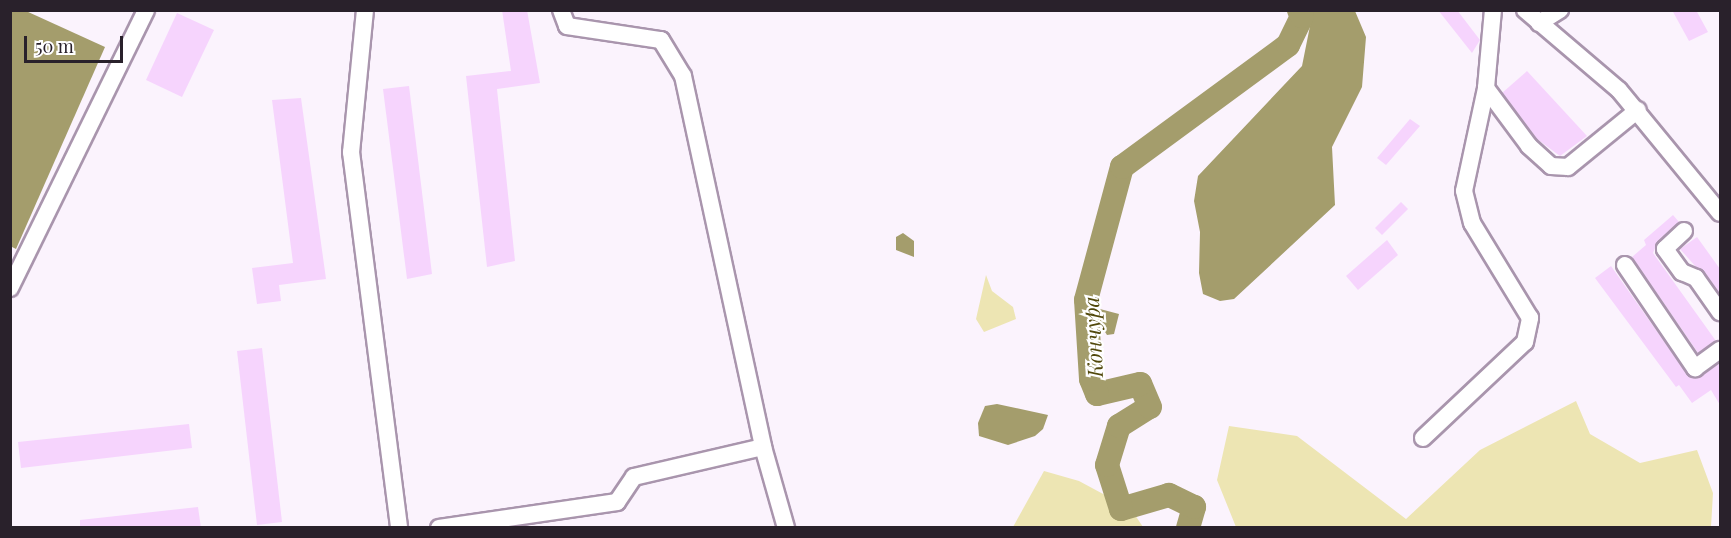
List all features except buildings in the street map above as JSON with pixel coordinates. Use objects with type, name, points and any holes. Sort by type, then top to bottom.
[{"type":"street","points":[[10,288],[146,10]]},
{"type":"street","points":[[365,10],[351,152],[399,528]]},
{"type":"street","points":[[561,10],[567,26],[661,40],[684,76],[763,447],[786,528]]},
{"type":"street","points":[[1423,438],[1525,342],[1530,318],[1472,223],[1464,191],[1486,88],[1493,10]]},
{"type":"street","points":[[1526,10],[1588,59],[1638,110],[1720,213]]},
{"type":"street","points":[[1539,22],[1560,10]]},
{"type":"street","points":[[1486,88],[1528,146],[1551,166],[1568,167],[1638,110]]},
{"type":"street","points":[[1684,231],[1665,249],[1682,272],[1696,278],[1720,312]]},
{"type":"street","points":[[1625,265],[1695,368],[1720,351]]},
{"type":"street","points":[[439,528],[617,501],[634,477],[763,447]]},
{"type":"shaded area","points":[[11,10],[26,11],[105,47],[16,249],[10,246]]},
{"type":"shaded area","points":[[1313,11],[1355,11],[1366,37],[1362,87],[1332,147],[1335,205],[1234,299],[1220,301],[1203,294],[1199,273],[1200,232],[1194,201],[1198,176],[1302,66]]},
{"type":"shaded area","points":[[903,233],[914,241],[914,257],[896,250],[896,237]]},
{"type":"shaded area","points":[[986,275],[992,291],[1013,307],[1016,319],[984,332],[976,319]]},
{"type":"shaded area","points":[[1100,309],[1119,314],[1114,334],[1107,335],[1100,324]]},
{"type":"shaded area","points":[[1576,401],[1590,434],[1640,463],[1697,450],[1713,493],[1711,527],[1236,527],[1217,480],[1229,426],[1297,436],[1406,519],[1480,450]]},
{"type":"shaded area","points":[[997,404],[1048,415],[1043,429],[1035,436],[1008,445],[979,436],[978,423],[985,406]]},
{"type":"shaded area","points":[[1044,471],[1079,481],[1131,509],[1143,527],[1013,527]]},
{"type":"waterway","name":"Кончура","points":[[1188,528],[1194,507],[1169,495],[1121,509],[1107,465],[1119,426],[1150,407],[1140,384],[1097,394],[1091,379],[1086,300],[1122,167],[1288,45],[1302,16],[1299,10]]}]
